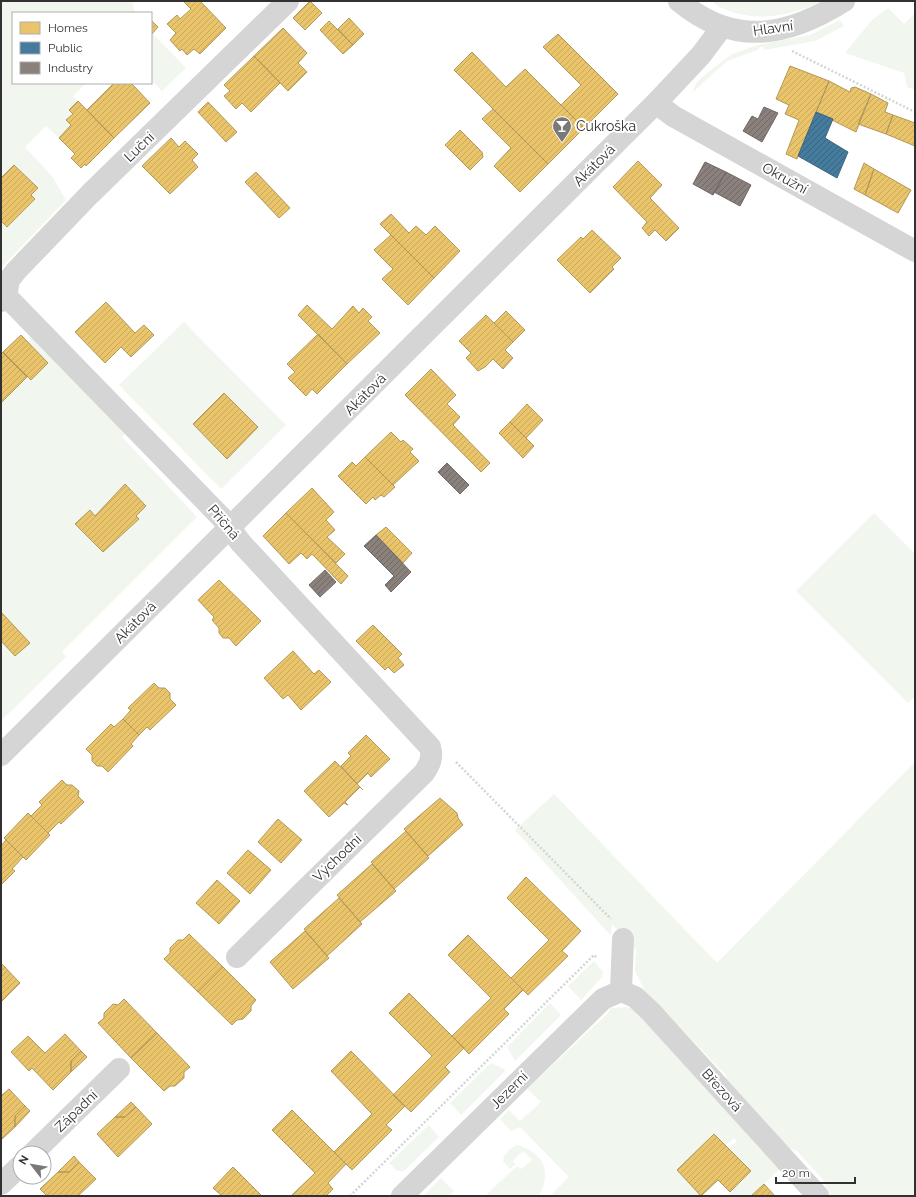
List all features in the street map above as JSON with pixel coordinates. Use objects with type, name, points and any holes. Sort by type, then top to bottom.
[{"type":"street","name":"Luční","points":[[3,299],[9,280],[16,271],[90,194],[288,1]]},
{"type":"street","name":"Hlavní","points":[[679,1],[703,17],[722,27],[738,32],[758,33],[784,29],[824,14],[844,1]]},
{"type":"street","name":"Akátová","points":[[1,755],[229,530],[656,102],[701,55],[722,27]]},
{"type":"street","name":"Okružní","points":[[656,102],[673,116],[915,251]]},
{"type":"street","name":"Příčná","points":[[3,299],[222,518],[229,530],[425,741],[430,747],[432,756]]},
{"type":"street","name":"Východní","points":[[237,956],[424,773],[430,765],[432,756]]},
{"type":"street","points":[[621,991],[623,938]]},
{"type":"street","name":"Jezerní","points":[[402,1196],[602,999],[621,991]]},
{"type":"street","name":"Březová","points":[[621,991],[635,998],[651,1012],[818,1196]]},
{"type":"street","name":"Západní","points":[[41,1145],[119,1069]]},
{"type":"street","points":[[1,1184],[12,1174]]},
{"type":"path","points":[[788,49],[915,112]]},
{"type":"path","points":[[432,756],[454,761],[623,930],[623,938]]},
{"type":"path","points":[[350,1196],[594,955],[602,963]]},
{"type":"shaded area","points":[[1,1],[132,1],[135,12],[12,12],[12,84],[85,84],[73,96],[78,101],[70,110],[73,114],[66,120],[71,125],[59,138],[46,126],[25,147],[52,176],[66,200],[1,268]]},
{"type":"shaded area","points":[[712,1],[822,1],[788,13],[763,17],[739,14],[721,8]]},
{"type":"shaded area","points":[[888,8],[904,24],[915,13],[915,90],[907,87],[904,73],[845,53],[872,20]]},
{"type":"shaded area","points":[[840,20],[844,26],[815,41],[764,50],[763,47],[760,47],[758,50],[727,61],[692,93],[696,84],[702,77],[732,54],[758,45],[810,35]]},
{"type":"shaded area","points":[[152,33],[186,68],[162,91],[152,81]]},
{"type":"shaded area","points":[[184,322],[286,425],[221,489],[119,385]]},
{"type":"shaded area","points":[[32,337],[126,433],[122,437],[197,517],[62,652],[66,657],[1,721],[1,403],[27,378],[10,360]]},
{"type":"shaded area","points":[[874,513],[915,554],[915,696],[908,703],[796,591]]},
{"type":"shaded area","points":[[915,762],[915,1196],[831,1196],[825,1190],[826,1183],[797,1151],[789,1148],[727,1082],[726,1075],[645,991],[635,971],[636,950],[612,924],[611,936],[515,830],[554,794],[717,963]]},
{"type":"shaded area","points":[[594,961],[603,972],[602,977],[581,1000],[568,986]]},
{"type":"shaded area","points":[[550,1003],[561,1015],[515,1061],[507,1047]]},
{"type":"shaded area","points":[[627,1007],[635,1010],[781,1168],[751,1196],[726,1196],[750,1171],[728,1149],[737,1141],[734,1138],[725,1146],[714,1134],[677,1170],[702,1196],[550,1196],[569,1177],[520,1127],[511,1131],[500,1119],[509,1110],[520,1121],[541,1102],[527,1089],[607,1014],[611,1008]]},
{"type":"shaded area","points":[[491,1063],[504,1069],[505,1071],[461,1115],[450,1103]]},
{"type":"shaded area","points":[[429,1125],[439,1137],[404,1171],[397,1171],[389,1163]]},
{"type":"shaded area","points":[[517,1145],[534,1153],[543,1164],[545,1179],[539,1196],[485,1196],[517,1166],[521,1169],[532,1160],[523,1151],[513,1161],[516,1164],[510,1169],[503,1161],[504,1156],[510,1149]]},
{"type":"shaded area","points":[[441,1178],[454,1191],[449,1196],[423,1196]]},
{"type":"building: Homes","points":[[183,1],[200,1],[226,28],[200,54],[194,49],[187,55],[182,49],[180,51],[170,40],[176,33],[167,24],[177,15],[180,19],[191,9]]},
{"type":"building: Homes","points":[[310,1],[322,13],[305,30],[293,18]]},
{"type":"building: Homes","points":[[349,18],[364,34],[353,45],[338,29]]},
{"type":"building: Homes","points":[[152,21],[158,27],[152,34]]},
{"type":"building: Homes","points":[[329,21],[353,45],[343,54],[320,30]]},
{"type":"building: Homes","points":[[283,28],[307,53],[298,63],[307,72],[288,91],[254,56]]},
{"type":"building: Homes","points":[[558,34],[618,94],[584,128],[561,105],[581,85],[543,47]]},
{"type":"building: Homes","points":[[472,52],[506,87],[525,69],[584,128],[548,164],[454,70]]},
{"type":"building: Homes","points":[[254,56],[280,83],[251,112],[242,103],[236,109],[224,96],[230,91],[224,85]]},
{"type":"building: Homes","points":[[790,66],[829,81],[797,159],[786,154],[799,120],[785,114],[789,105],[776,99]]},
{"type":"building: Homes","points":[[829,81],[850,92],[851,88],[855,87],[871,94],[856,132],[816,112]]},
{"type":"building: Homes","points":[[113,84],[132,84],[150,103],[114,138],[87,110]]},
{"type":"building: Homes","points":[[871,94],[888,103],[885,112],[893,115],[886,134],[858,124]]},
{"type":"building: Homes","points":[[78,101],[114,138],[86,166],[85,164],[81,168],[71,158],[75,154],[59,138],[71,125],[66,120],[73,114],[69,110]]},
{"type":"building: Homes","points":[[208,102],[237,132],[226,142],[198,112]]},
{"type":"building: Homes","points":[[493,109],[548,164],[520,192],[494,166],[511,148],[482,119]]},
{"type":"building: Homes","points":[[893,115],[915,123],[915,146],[886,134]]},
{"type":"building: Homes","points":[[460,130],[482,152],[483,157],[470,170],[445,145]]},
{"type":"building: Homes","points":[[171,138],[179,147],[185,141],[198,154],[192,160],[198,167],[170,194],[142,166]]},
{"type":"building: Homes","points":[[638,161],[662,185],[650,198],[679,228],[666,241],[655,230],[649,236],[642,228],[647,222],[613,187]]},
{"type":"building: Homes","points":[[864,163],[874,169],[865,195],[854,189]]},
{"type":"building: Homes","points":[[14,165],[38,188],[31,195],[35,199],[7,227],[1,221],[1,178]]},
{"type":"building: Homes","points":[[874,169],[911,190],[898,213],[865,195]]},
{"type":"building: Homes","points":[[256,172],[290,208],[279,218],[245,182]]},
{"type":"building: Homes","points":[[391,214],[409,233],[416,226],[426,235],[435,226],[460,251],[434,278],[380,224]]},
{"type":"building: Homes","points":[[592,230],[621,258],[612,267],[614,269],[590,293],[557,260],[581,237],[583,239]]},
{"type":"building: Homes","points":[[391,235],[434,278],[408,305],[382,279],[393,269],[374,250]]},
{"type":"building: Homes","points":[[106,302],[135,333],[144,325],[154,335],[131,357],[121,347],[105,363],[75,332]]},
{"type":"building: Homes","points":[[307,305],[332,329],[353,306],[359,313],[363,308],[372,317],[368,321],[380,333],[347,364],[298,315]]},
{"type":"building: Homes","points":[[506,311],[525,330],[513,342],[494,323]]},
{"type":"building: Homes","points":[[486,315],[513,342],[505,350],[513,358],[503,369],[493,359],[485,367],[478,371],[466,358],[471,353],[459,341]]},
{"type":"building: Homes","points":[[318,334],[347,364],[317,394],[312,389],[306,396],[288,378],[295,372],[287,364]]},
{"type":"building: Homes","points":[[21,335],[48,363],[31,380],[3,352]]},
{"type":"building: Homes","points":[[1,351],[27,377],[1,403]]},
{"type":"building: Homes","points":[[431,369],[456,395],[447,404],[460,417],[453,425],[490,463],[481,472],[405,395]]},
{"type":"building: Homes","points":[[224,393],[258,427],[227,459],[193,424]]},
{"type":"building: Homes","points":[[527,404],[543,420],[526,438],[510,422]]},
{"type":"building: Homes","points":[[510,422],[534,446],[523,458],[499,433]]},
{"type":"building: Homes","points":[[391,432],[401,442],[403,440],[413,449],[410,452],[419,461],[393,485],[365,457]]},
{"type":"building: Homes","points":[[365,457],[395,487],[384,497],[381,495],[375,500],[373,497],[366,504],[338,476],[352,462],[356,466]]},
{"type":"building: Homes","points":[[125,484],[146,506],[136,516],[139,519],[103,552],[75,524],[90,510],[95,516]]},
{"type":"building: Homes","points":[[312,488],[334,512],[326,520],[335,530],[327,537],[345,554],[336,563],[286,513]]},
{"type":"building: Homes","points":[[286,513],[348,576],[341,584],[312,554],[307,559],[301,553],[289,564],[263,536]]},
{"type":"building: Homes","points":[[386,527],[412,553],[403,563],[376,535]]},
{"type":"building: Homes","points":[[219,580],[261,621],[236,646],[229,638],[223,638],[219,633],[219,628],[212,620],[214,617],[198,600]]},
{"type":"building: Homes","points":[[1,612],[30,643],[15,656],[2,642],[1,643]]},
{"type":"building: Homes","points":[[373,625],[402,654],[398,658],[404,665],[394,673],[388,667],[385,670],[356,641]]},
{"type":"building: Homes","points":[[293,651],[314,674],[319,670],[331,682],[301,710],[288,695],[283,699],[264,678]]},
{"type":"building: Homes","points":[[154,683],[159,688],[165,688],[170,693],[170,699],[176,705],[150,730],[147,727],[139,735],[123,719],[131,710],[128,708]]},
{"type":"building: Homes","points":[[123,719],[139,735],[131,744],[133,746],[108,772],[102,766],[97,766],[92,761],[92,755],[86,749],[111,724],[114,727]]},
{"type":"building: Homes","points":[[366,735],[390,759],[371,777],[368,773],[357,784],[341,766],[351,756],[348,753]]},
{"type":"building: Homes","points":[[335,761],[363,790],[360,787],[345,802],[348,805],[344,803],[329,817],[304,791]]},
{"type":"building: Homes","points":[[62,780],[67,785],[72,785],[79,791],[78,796],[84,802],[61,824],[59,822],[48,833],[31,816],[42,805],[39,802]]},
{"type":"building: Homes","points":[[440,798],[457,813],[458,818],[463,825],[428,856],[404,829]]},
{"type":"building: Homes","points":[[28,813],[50,835],[26,860],[4,838]]},
{"type":"building: Homes","points":[[278,819],[302,840],[281,863],[258,842]]},
{"type":"building: Homes","points":[[406,831],[429,858],[394,889],[371,862]]},
{"type":"building: Homes","points":[[6,840],[23,857],[12,869],[15,871],[1,885],[1,846]]},
{"type":"building: Homes","points":[[248,850],[271,870],[250,894],[227,873]]},
{"type":"building: Homes","points":[[372,864],[396,891],[360,922],[337,895]]},
{"type":"building: Homes","points":[[526,877],[581,931],[562,951],[568,956],[528,995],[511,978],[549,940],[507,898]]},
{"type":"building: Homes","points":[[217,880],[240,901],[219,924],[196,903]]},
{"type":"building: Homes","points":[[339,898],[362,924],[327,956],[304,929]]},
{"type":"building: Homes","points":[[305,931],[329,958],[293,989],[270,962]]},
{"type":"building: Homes","points":[[189,934],[223,967],[198,992],[164,959],[170,953],[170,948],[178,940],[183,940]]},
{"type":"building: Homes","points":[[468,935],[523,990],[504,1009],[509,1014],[469,1054],[452,1036],[491,998],[448,955]]},
{"type":"building: Homes","points":[[1,963],[20,983],[1,1002]]},
{"type":"building: Homes","points":[[223,967],[256,1000],[251,1006],[251,1011],[243,1019],[237,1020],[232,1025],[198,992]]},
{"type":"building: Homes","points":[[409,993],[464,1048],[445,1067],[450,1072],[411,1112],[393,1095],[432,1056],[389,1013]]},
{"type":"building: Homes","points":[[124,999],[157,1033],[131,1058],[98,1023],[104,1018],[104,1013],[113,1004],[118,1005]]},
{"type":"building: Homes","points":[[157,1033],[190,1067],[184,1072],[184,1078],[175,1086],[170,1086],[164,1091],[131,1058]]},
{"type":"building: Homes","points":[[65,1034],[81,1051],[71,1061],[71,1072],[53,1090],[32,1068],[29,1071],[11,1052],[28,1036],[45,1053]]},
{"type":"building: Homes","points":[[81,1051],[87,1057],[71,1072],[71,1061]]},
{"type":"building: Homes","points":[[351,1051],[405,1106],[386,1125],[392,1130],[352,1170],[334,1152],[372,1114],[331,1071]]},
{"type":"building: Homes","points":[[9,1089],[25,1106],[15,1116],[15,1127],[1,1140],[1,1096]]},
{"type":"building: Homes","points":[[131,1102],[136,1107],[125,1117],[115,1117]]},
{"type":"building: Homes","points":[[25,1106],[30,1111],[15,1127],[15,1116]]},
{"type":"building: Homes","points":[[136,1107],[152,1124],[118,1157],[97,1134],[115,1117],[125,1117]]},
{"type":"building: Homes","points":[[292,1110],[346,1164],[328,1183],[333,1189],[326,1196],[291,1196],[315,1173],[272,1130]]},
{"type":"building: Homes","points":[[714,1134],[751,1171],[730,1192],[718,1180],[701,1196],[677,1170]]},
{"type":"building: Homes","points":[[74,1156],[79,1162],[69,1172],[58,1172]]},
{"type":"building: Homes","points":[[79,1162],[96,1179],[78,1196],[47,1196],[40,1189],[44,1185],[52,1185],[52,1178],[58,1172],[69,1172]]},
{"type":"building: Homes","points":[[233,1167],[262,1196],[222,1196],[213,1188]]},
{"type":"building: Homes","points":[[764,1184],[775,1196],[751,1196]]},
{"type":"building: Public","points":[[816,112],[833,119],[825,138],[848,152],[837,178],[798,156]]},
{"type":"building: Industry","points":[[764,107],[778,113],[762,142],[743,131],[752,116],[758,119]]},
{"type":"building: Industry","points":[[705,162],[726,172],[713,195],[693,184]]},
{"type":"building: Industry","points":[[726,172],[751,185],[740,206],[714,192]]},
{"type":"building: Industry","points":[[447,463],[469,485],[460,494],[438,472]]},
{"type":"building: Industry","points":[[376,535],[411,572],[391,592],[385,585],[394,576],[364,546]]},
{"type":"building: Industry","points":[[325,570],[336,582],[320,597],[309,585]]},
{"type":"place","name":"Cukroška","points":[[562,143]]}]
